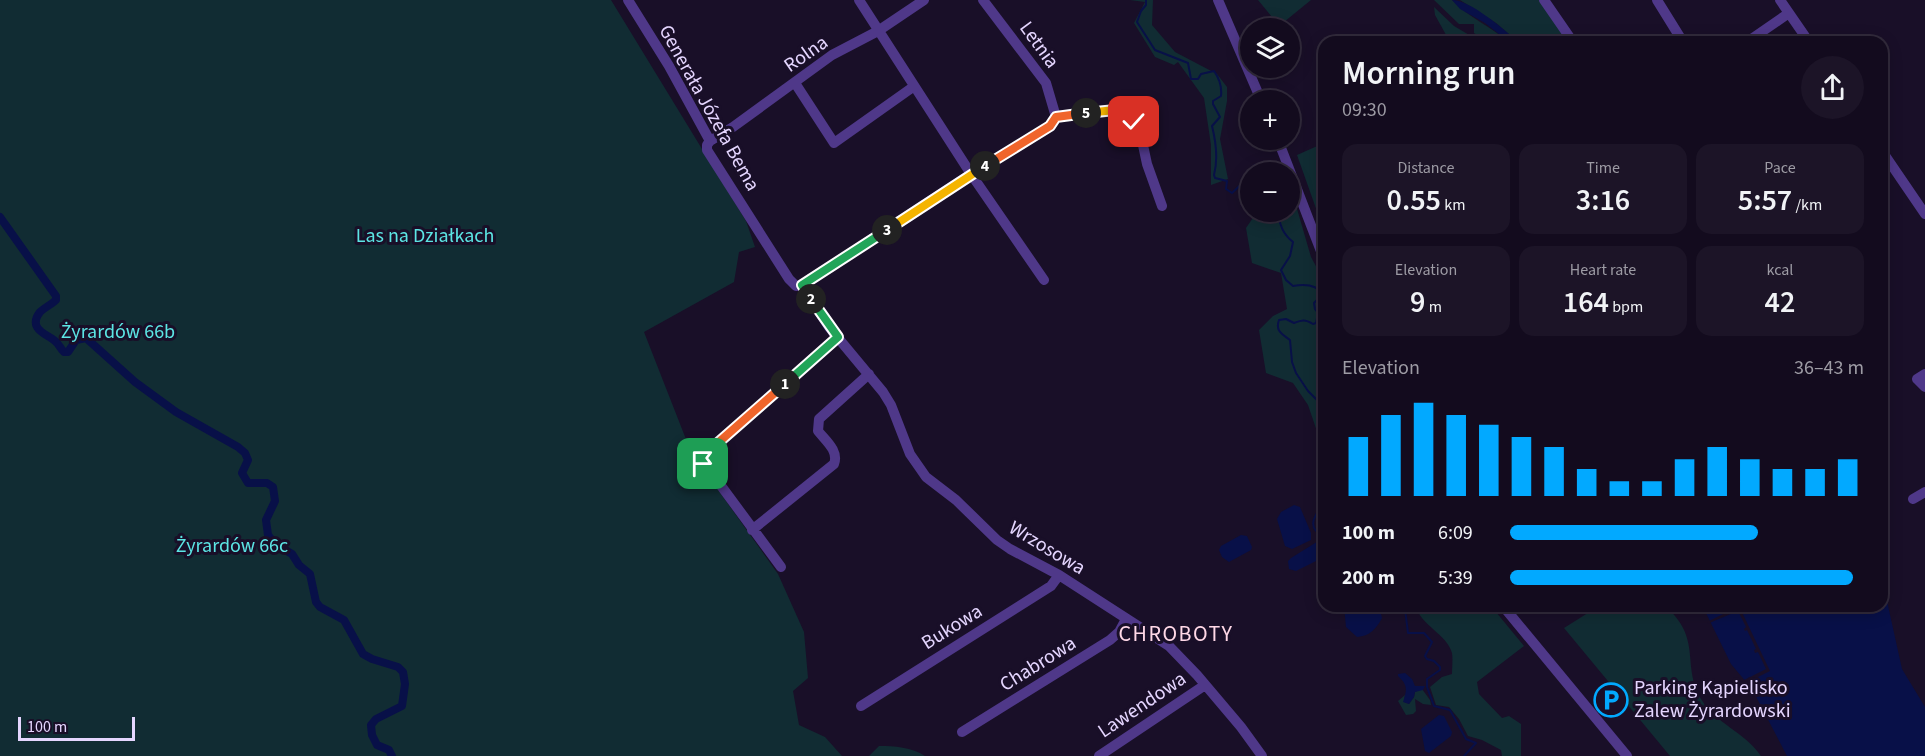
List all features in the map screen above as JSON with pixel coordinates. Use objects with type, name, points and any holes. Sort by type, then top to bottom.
[{"type":"street","name":"Generała Józefa Bema","points":[[628,0],[669,66],[710,141],[707,146],[710,154],[787,276],[796,286],[802,285]]},
{"type":"street","points":[[859,0],[913,87],[1044,280]]},
{"type":"street","name":"Rolna","points":[[710,141],[832,55],[878,31],[924,0]]},
{"type":"street","name":"Letnia","points":[[983,0],[1046,83],[1056,117]]},
{"type":"street","points":[[1218,0],[1257,90]]},
{"type":"street","points":[[1544,0],[1569,36]]},
{"type":"street","points":[[1657,0],[1679,36]]},
{"type":"street","points":[[1780,0],[1805,36]]},
{"type":"street","points":[[1756,36],[1789,13]]},
{"type":"street","points":[[795,83],[834,143],[913,87]]},
{"type":"street","points":[[802,285],[971,174],[1050,126],[1056,117],[1125,109],[1140,131],[1147,164],[1162,206]]},
{"type":"street","points":[[1282,150],[1318,243]]},
{"type":"street","points":[[1888,160],[1925,214]]},
{"type":"street","name":"Wrzosowa","points":[[802,285],[838,337],[891,405],[910,454],[926,477],[956,500],[997,540],[1059,575],[1168,646],[1205,685],[1262,756]]},
{"type":"street","points":[[781,567],[702,460],[838,337]]},
{"type":"street","points":[[752,530],[834,464],[835,452],[818,431],[819,419],[869,374]]},
{"type":"street","points":[[1925,374],[1917,379],[1925,387]]},
{"type":"street","points":[[1913,499],[1925,492]]},
{"type":"street","name":"Bukowa","points":[[861,706],[1051,586],[1059,575]]},
{"type":"street","points":[[1508,612],[1627,756]]},
{"type":"street","name":"Chabrowa","points":[[962,732],[1110,640],[1119,632],[1126,619]]},
{"type":"street","name":"Lawendowa","points":[[1099,756],[1205,685]]},
{"type":"green space","name":"Las na Działkach","points":[[0,0],[611,0],[746,221],[755,247],[739,252],[734,282],[644,332],[691,452],[778,574],[804,632],[808,678],[793,691],[799,725],[825,737],[842,756],[0,756]]},
{"type":"green space","points":[[1130,0],[1153,0],[1152,25],[1175,52],[1217,74],[1227,87],[1227,101],[1220,139],[1228,179],[1211,185],[1211,145],[1204,98],[1178,62],[1174,65],[1155,57],[1134,23],[1145,2]]},
{"type":"green space","points":[[1258,0],[1311,0],[1289,18],[1273,18]]},
{"type":"green space","points":[[1434,0],[1452,0],[1465,12],[1501,36],[1479,36],[1474,33],[1474,24],[1459,24]]},
{"type":"green space","points":[[1460,0],[1539,0],[1564,36],[1511,36],[1496,23]]},
{"type":"green space","points":[[1434,7],[1454,26],[1471,36],[1447,36],[1435,15]]},
{"type":"green space","points":[[1318,146],[1318,214],[1300,162],[1297,155]]},
{"type":"green space","points":[[1300,219],[1311,257],[1318,270],[1318,434],[1308,405],[1293,383],[1266,373],[1259,330],[1273,316],[1287,309],[1281,273],[1252,263],[1246,228],[1250,222],[1300,222]]},
{"type":"green space","points":[[1496,612],[1524,646],[1477,682],[1479,694],[1502,718],[1509,716],[1521,724],[1521,756],[1502,756],[1501,750],[1468,736],[1449,707],[1436,705],[1430,687],[1442,677],[1452,674],[1452,653],[1445,640],[1418,613]]},
{"type":"green space","points":[[1589,612],[1671,612],[1677,618],[1688,641],[1692,674],[1701,699],[1714,715],[1747,740],[1761,756],[1670,756],[1564,628]]},
{"type":"green space","points":[[1422,689],[1431,705],[1423,704],[1415,699],[1416,711],[1406,715],[1398,701],[1405,695],[1404,702],[1409,704],[1415,692]]},
{"type":"green space","points":[[879,746],[909,749],[925,756],[869,756]]},
{"type":"shaded area","points":[[1452,0],[1477,10],[1511,36],[1501,36],[1485,23],[1460,9]]},
{"type":"shaded area","points":[[1294,505],[1300,507],[1311,533],[1311,540],[1292,549],[1285,546],[1277,519],[1281,512]]},
{"type":"shaded area","points":[[1241,535],[1247,536],[1251,550],[1229,562],[1222,557],[1219,550],[1221,546]]},
{"type":"shaded area","points":[[1318,541],[1318,560],[1296,571],[1289,569],[1288,561]]},
{"type":"shaded area","points":[[1888,606],[1902,669],[1925,707],[1925,756],[1787,756],[1752,689],[1731,664],[1706,613],[1888,612]]},
{"type":"shaded area","points":[[1345,612],[1380,612],[1382,618],[1366,635],[1357,637],[1346,627]]},
{"type":"shaded area","points":[[1405,673],[1412,679],[1415,686],[1425,686],[1423,690],[1415,692],[1409,704],[1403,702],[1406,688],[1398,676],[1398,674]]},
{"type":"shaded area","points":[[1439,715],[1444,716],[1452,732],[1451,736],[1429,753],[1425,751],[1421,729]]},
{"type":"pier","points":[[1727,612],[1736,612],[1708,624],[1707,622]]},
{"type":"pier","points":[[1738,612],[1742,612],[1770,671],[1746,683],[1744,680],[1766,669],[1758,652],[1755,653],[1756,649],[1747,630],[1744,629],[1746,627]]},
{"type":"waterway","points":[[1146,0],[1146,5],[1137,22],[1155,50],[1188,63],[1191,79],[1198,79],[1201,74],[1214,71],[1219,80],[1221,96],[1213,101],[1220,117],[1212,126],[1216,151],[1214,175],[1215,178],[1227,181],[1226,189],[1232,193],[1240,185]]},
{"type":"waterway","points":[[0,217],[56,296],[56,300],[40,312],[37,318],[36,323],[40,330],[56,342],[64,352],[68,352],[76,340],[86,338],[135,382],[176,412],[245,453],[248,460],[242,473],[248,483],[267,483],[273,487],[275,501],[266,520],[268,535],[275,544],[292,554],[299,565],[310,574],[316,602],[320,607],[344,620],[363,654],[398,667],[403,672],[405,684],[402,706],[376,719],[371,725],[372,735],[377,745],[389,750],[392,756]]},
{"type":"waterway","points":[[1280,222],[1282,229],[1293,242],[1290,256],[1281,270],[1286,280],[1293,286],[1305,285],[1318,290]]},
{"type":"waterway","points":[[1318,299],[1314,303],[1318,313]]},
{"type":"waterway","points":[[1318,313],[1316,323],[1304,320],[1294,323],[1286,319],[1279,320],[1278,327],[1280,332],[1290,340],[1292,362],[1296,373],[1318,401]]},
{"type":"waterway","points":[[1318,512],[1313,525],[1318,533]]},
{"type":"waterway","points":[[1405,612],[1408,633],[1424,633],[1432,642],[1425,656],[1440,667],[1440,670],[1427,679],[1427,687],[1434,706],[1450,710],[1466,739],[1476,743],[1464,756]]},
{"type":"place","name":"Parking Kąpielisko Zalew Żyrardowski","points":[[1611,700]]},
{"type":"district","name":"CHROBOTY","points":[[1176,634]]},
{"type":"route","points":[[703,464],[703,456],[838,337],[802,285],[971,174],[1050,126],[1056,117],[1125,109],[1134,122]]},
{"type":"park label","name":"Żyrardów 66b","points":[[118,332]]},
{"type":"park label","name":"Żyrardów 66c","points":[[232,546]]}]
